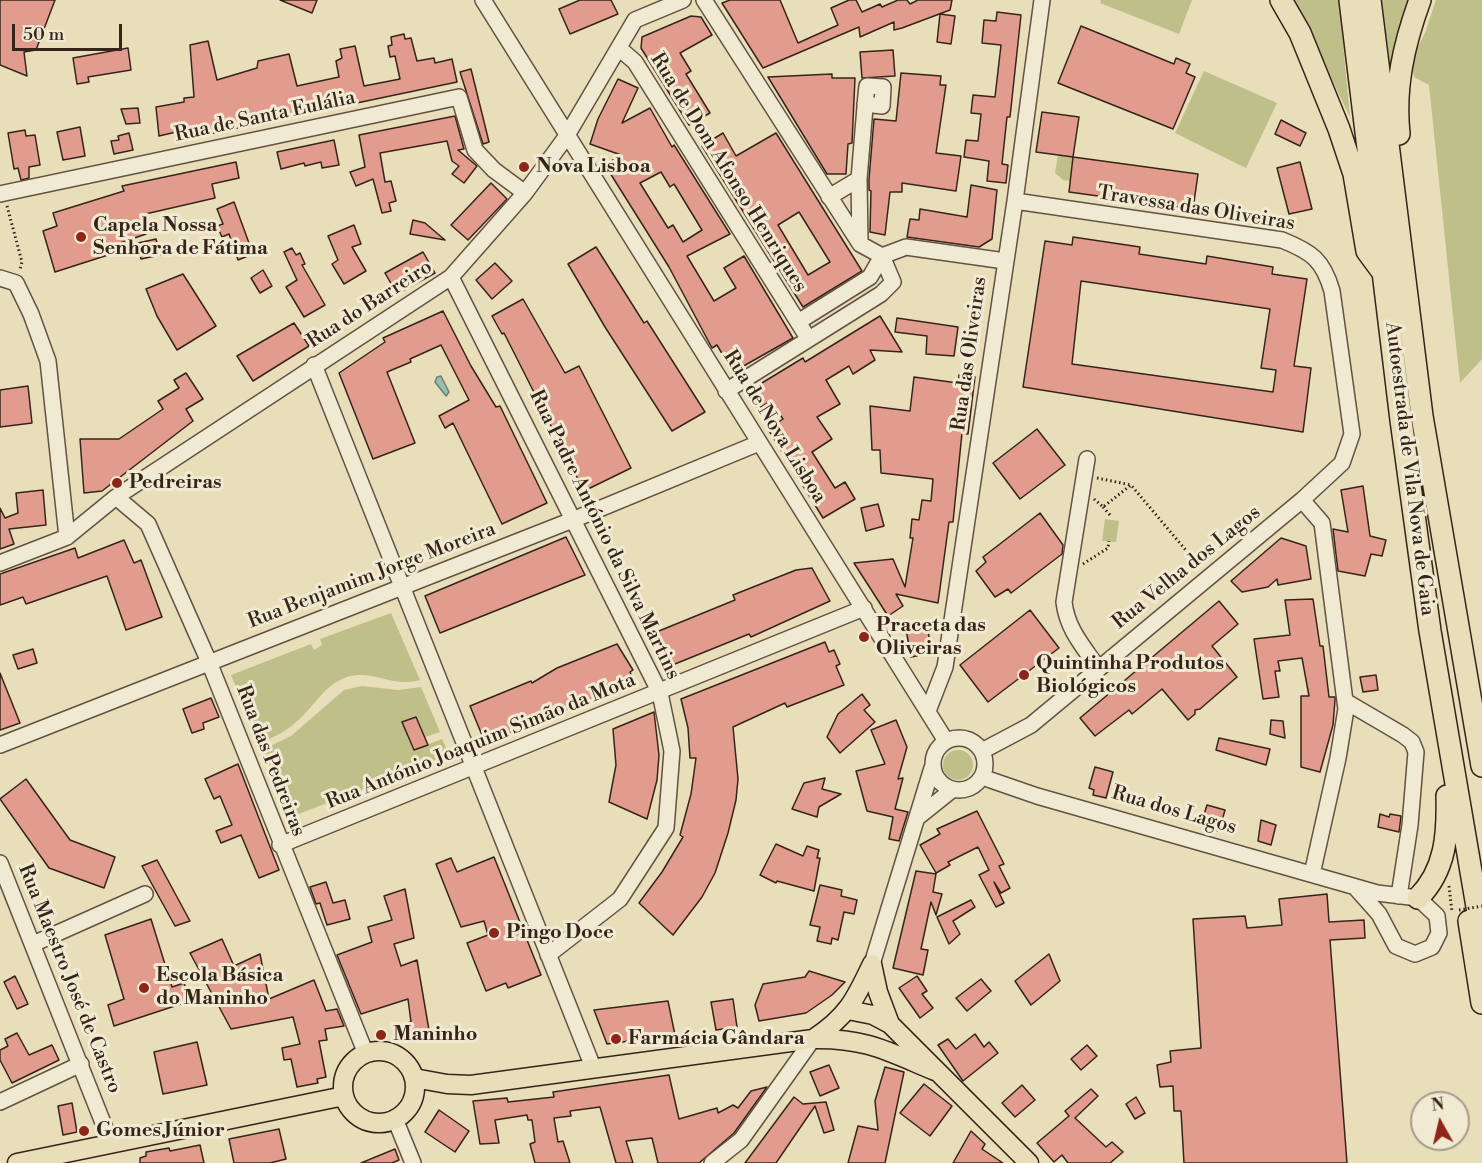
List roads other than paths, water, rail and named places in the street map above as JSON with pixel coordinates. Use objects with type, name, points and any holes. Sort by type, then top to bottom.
[{"type":"highway","points":[[1281,0],[1300,33],[1339,129],[1354,174],[1367,251],[1384,275]]},
{"type":"highway","name":"Autoestrada de Vila Nova de Gaia","points":[[1350,0],[1430,631],[1482,936]]},
{"type":"highway","name":"Autoestrada de Vila Nova de Gaia","points":[[1370,0],[1422,416],[1482,766]]},
{"type":"highway","points":[[1398,236],[1407,223],[1396,106],[1402,57],[1420,0]]},
{"type":"highway","points":[[1430,631],[1425,646],[1482,1003]]},
{"type":"highway","points":[[1409,897],[1431,886],[1442,861],[1448,829],[1447,792]]},
{"type":"main road","points":[[813,1039],[829,1029],[848,1010],[872,964]]},
{"type":"main road","points":[[872,964],[878,992],[890,1024]]},
{"type":"main road","points":[[848,1010],[873,1015],[890,1024],[1029,1163]]},
{"type":"main road","points":[[848,1010],[854,1027],[868,1043]]},
{"type":"main road","points":[[414,1078],[447,1084],[471,1085],[593,1067],[813,1039],[840,1038],[868,1043],[935,1071]]},
{"type":"main road","points":[[380,1051],[396,1055],[405,1062],[414,1078],[415,1093],[412,1103],[395,1119],[378,1123],[368,1121],[350,1109],[344,1096],[345,1074],[356,1059],[366,1054],[380,1051]]},
{"type":"main road","points":[[17,1163],[344,1096]]},
{"type":"street","name":"Rua de Nova Lisboa","points":[[483,0],[566,137],[946,741]]},
{"type":"street","name":"Rua do Barreiro","points":[[0,563],[67,537],[116,497],[314,365],[452,277],[525,193],[566,137],[635,20],[683,0]]},
{"type":"street","points":[[704,0],[860,244],[882,256],[893,282],[881,294],[726,390]]},
{"type":"street","name":"Rua das Oliveiras","points":[[928,711],[945,667],[1015,201],[1042,0]]},
{"type":"street","name":"Rua de Dom Afonso Henriques","points":[[620,48],[634,62],[808,338]]},
{"type":"street","name":"Rua de Santa Eulália","points":[[2,194],[459,97],[475,150],[494,170],[525,193]]},
{"type":"street","points":[[860,244],[859,179],[865,104]]},
{"type":"street","points":[[829,197],[859,179]]},
{"type":"street","name":"Travessa das Oliveiras","points":[[1015,201],[1282,240],[1307,249],[1326,270],[1332,291],[1352,434],[1342,463],[1302,500]]},
{"type":"street","points":[[798,322],[870,277],[882,256],[906,247],[1005,261]]},
{"type":"street","name":"Rua Padre António da Silva Martins","points":[[452,277],[660,693],[672,751],[666,828],[620,899],[548,955]]},
{"type":"street","points":[[870,277],[881,294]]},
{"type":"street","points":[[0,278],[16,283],[32,314],[48,361],[67,537]]},
{"type":"street","points":[[314,365],[476,766],[593,1067]]},
{"type":"street","name":"Rua Benjamim Jorge Moreira","points":[[0,745],[575,519],[759,443]]},
{"type":"street","points":[[1087,459],[1064,603],[1066,621],[1098,668]]},
{"type":"street","name":"Rua das Pedreiras","points":[[116,497],[148,524],[209,663],[280,845],[366,1054]]},
{"type":"street","points":[[1302,500],[1322,523],[1345,700],[1338,758],[1312,874]]},
{"type":"street","name":"Rua Velha dos Lagos","points":[[982,751],[1031,725],[1302,500]]},
{"type":"street","name":"Rua António Joaquim Simão da Mota","points":[[280,845],[660,693],[864,608]]},
{"type":"street","points":[[1345,700],[1403,735],[1412,742],[1416,752],[1410,825],[1409,897],[1437,916],[1439,933],[1431,947],[1415,954],[1396,946],[1379,914],[1355,887]]},
{"type":"street","points":[[872,964],[937,748],[946,741],[965,738],[982,751],[985,760],[982,777],[972,787],[952,790],[917,818]]},
{"type":"street","points":[[932,768],[942,786],[952,790]]},
{"type":"street","name":"Rua dos Lagos","points":[[982,777],[1037,796],[1355,887],[1409,897]]},
{"type":"street","name":"Rua Maestro José de Castro","points":[[0,863],[111,1143]]},
{"type":"street","points":[[33,944],[145,894]]},
{"type":"street","points":[[712,1163],[741,1140],[813,1039]]},
{"type":"street","points":[[0,1102],[81,1064]]},
{"type":"street","points":[[395,1119],[412,1163]]},
{"type":"water","points":[[441,376],[449,392],[446,396],[435,382],[437,377]]},
{"type":"place","name":"Nova Lisboa","points":[[524,167]]},
{"type":"place","name":"Capela Nossa Senhora de Fátima","points":[[81,237]]},
{"type":"place","name":"Pedreiras","points":[[117,483]]},
{"type":"place","name":"Praceta das Oliveiras","points":[[864,637]]},
{"type":"place","name":"Quintinha Produtos Biológicos","points":[[1024,675]]},
{"type":"place","name":"Pingo Doce","points":[[494,933]]},
{"type":"place","name":"Escola Básica do Maninho","points":[[144,988]]},
{"type":"place","name":"Maninho","points":[[381,1035]]},
{"type":"place","name":"Farmácia Gândara","points":[[616,1039]]},
{"type":"place","name":"Gomes Júnior","points":[[84,1131]]}]
